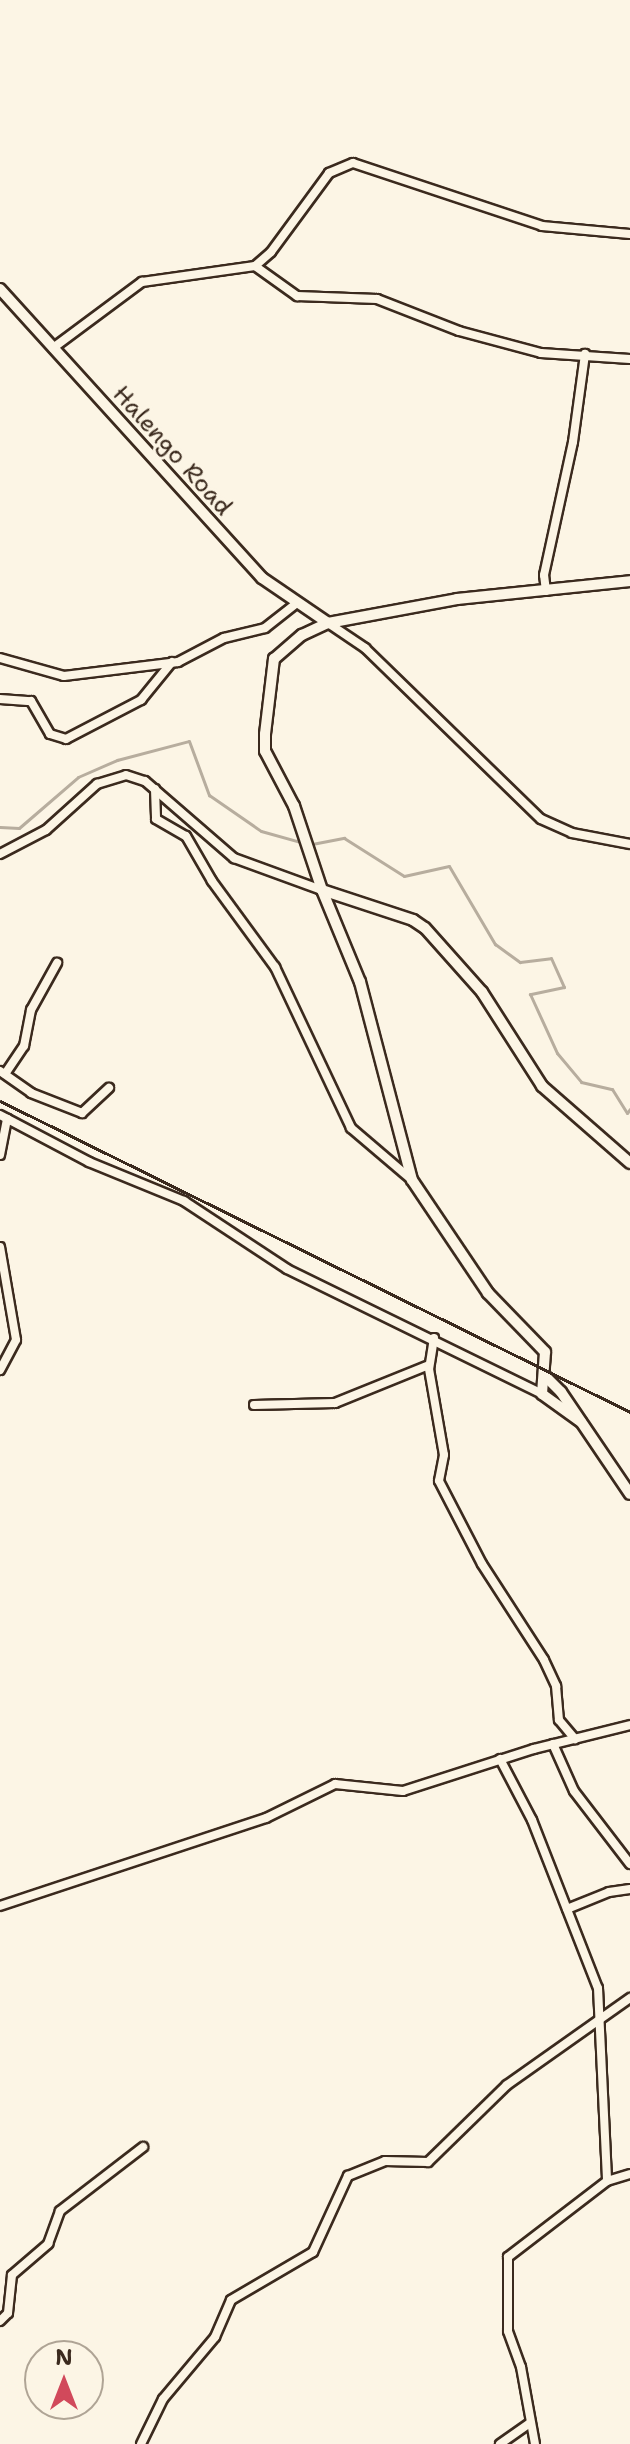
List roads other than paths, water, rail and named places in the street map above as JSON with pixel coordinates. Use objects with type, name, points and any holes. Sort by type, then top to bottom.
[{"type":"street","points":[[53,348],[142,282],[255,266],[271,252],[329,173],[353,163],[542,226],[630,234]]},
{"type":"street","points":[[255,266],[297,296],[377,299],[520,348],[630,359]]},
{"type":"street","name":"Halengo Road","points":[[0,289],[204,518],[294,605],[328,623]]},
{"type":"street","points":[[546,591],[544,575],[573,442],[585,354]]},
{"type":"street","points":[[412,1180],[360,982],[320,885],[306,839],[265,751],[274,659],[302,635],[328,623],[457,599],[630,581]]},
{"type":"street","points":[[0,658],[64,676],[172,662],[191,658],[224,638],[265,628],[294,605]]},
{"type":"street","points":[[328,623],[365,648],[541,819],[572,833],[630,844]]},
{"type":"street","points":[[0,699],[31,701],[50,734],[66,739],[141,700],[172,662]]},
{"type":"street","points":[[0,854],[46,830],[107,778],[136,778],[155,789],[234,858],[320,885],[413,920],[425,928],[482,992],[542,1086],[630,1163]]},
{"type":"street","points":[[155,789],[156,819],[186,836],[212,881],[275,967],[351,1128],[412,1180],[488,1293],[545,1352],[542,1394]]},
{"type":"street","points":[[57,963],[31,1010],[24,1046],[2,1073],[31,1093],[82,1113],[109,1088]]},
{"type":"street","points":[[0,1155],[3,1117],[89,1162],[194,1206],[287,1269],[434,1338],[542,1394],[581,1422]]},
{"type":"street","points":[[0,1247],[2,1274],[16,1340],[0,1370]]},
{"type":"street","points":[[434,1338],[429,1365],[444,1455],[439,1481],[473,1549],[544,1660],[556,1686],[559,1720],[575,1739]]},
{"type":"street","points":[[254,1405],[335,1403],[429,1365]]},
{"type":"street","points":[[544,1375],[581,1422],[630,1494]]},
{"type":"street","points":[[0,1906],[266,1818],[335,1784],[403,1791],[500,1759],[630,1725]]},
{"type":"street","points":[[553,1744],[574,1791],[630,1864]]},
{"type":"street","points":[[500,1759],[526,1805],[598,1988],[607,2181]]},
{"type":"street","points":[[567,1909],[609,1892],[630,1889]]},
{"type":"street","points":[[141,2444],[163,2399],[215,2337],[231,2300],[313,2252],[348,2176],[385,2161],[428,2162],[507,2085],[630,1998]]},
{"type":"street","points":[[0,2321],[8,2313],[15,2269],[48,2244],[60,2211],[143,2147]]},
{"type":"street","points":[[535,2444],[521,2367],[508,2331],[508,2257],[607,2181],[630,2174]]},
{"type":"street","points":[[500,2444],[530,2423]]},
{"type":"waterway","points":[[0,827],[19,828],[78,777],[117,760],[189,741],[209,795],[261,831],[304,843]]},
{"type":"waterway","points":[[312,844],[344,838],[404,876],[449,866],[495,944],[520,962],[551,958],[564,987],[530,994],[557,1053],[581,1082],[612,1089],[627,1113],[630,1109]]},
{"type":"railway","points":[[0,1101],[630,1412]]}]
